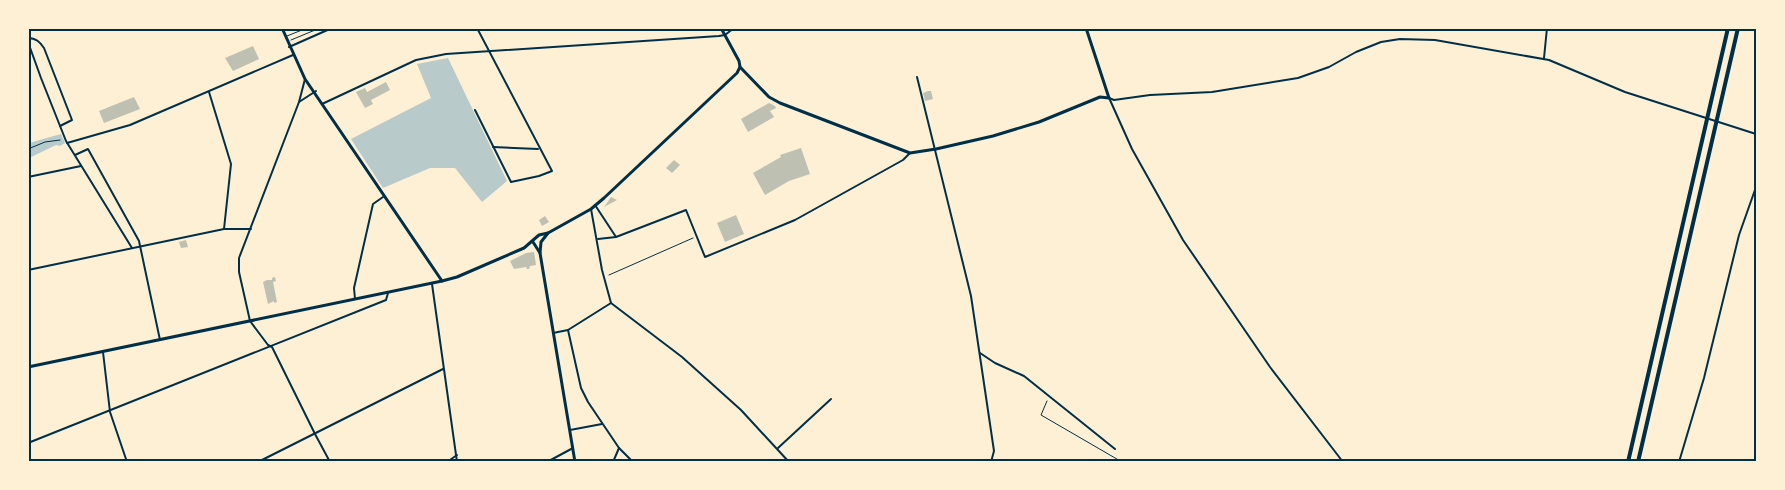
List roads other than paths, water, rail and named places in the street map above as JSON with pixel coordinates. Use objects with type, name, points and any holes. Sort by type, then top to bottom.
[{"type":"highway","points":[[1628,462],[1728,28]]},
{"type":"highway","points":[[1638,462],[1738,28]]},
{"type":"main road","points":[[282,28],[306,79],[442,281]]},
{"type":"main road","points":[[721,28],[740,67],[761,89],[780,103],[910,153],[993,136],[1039,122],[1100,97],[1109,99]]},
{"type":"main road","points":[[1086,28],[1109,99]]},
{"type":"main road","points":[[575,462],[537,243],[539,235],[548,233],[591,209],[715,95],[740,67]]},
{"type":"main road","points":[[28,367],[457,278],[524,248],[527,243],[537,243]]},
{"type":"street","points":[[289,47],[332,28]]},
{"type":"street","points":[[475,110],[511,182],[552,171],[477,28]]},
{"type":"street","points":[[322,104],[416,60],[446,54],[725,35],[734,28]]},
{"type":"street","points":[[1544,58],[1547,28]]},
{"type":"street","points":[[60,126],[72,120],[44,48],[33,38],[28,40],[40,78],[60,126],[67,141],[132,248]]},
{"type":"street","points":[[1109,99],[1212,92],[1298,78],[1329,68],[1369,46],[1400,39],[1435,40],[1544,58],[1625,92],[1756,134]]},
{"type":"street","points":[[67,141],[130,125],[293,55]]},
{"type":"street","points":[[917,78],[971,296],[994,451],[991,462]]},
{"type":"street","points":[[306,79],[239,258],[239,272],[249,321],[272,347],[330,462]]},
{"type":"street","points":[[209,92],[231,164],[224,229]]},
{"type":"street","points":[[299,102],[316,92]]},
{"type":"street","points":[[1109,99],[1132,148],[1183,240],[1270,367],[1343,462]]},
{"type":"street","points":[[493,147],[540,149]]},
{"type":"street","points":[[75,155],[88,149],[140,247],[160,340]]},
{"type":"street","points":[[598,239],[616,237],[686,210],[705,258],[795,219],[903,160],[910,153]]},
{"type":"street","points":[[28,177],[82,166]]},
{"type":"street","points":[[1679,462],[1704,378],[1739,235],[1756,187]]},
{"type":"street","points":[[355,299],[354,288],[373,204],[383,196]]},
{"type":"street","points":[[595,205],[616,237]]},
{"type":"street","points":[[591,209],[611,303],[690,365],[741,410],[789,462]]},
{"type":"street","points":[[28,270],[224,229],[250,229]]},
{"type":"street","points":[[432,284],[457,462]]},
{"type":"street","points":[[28,443],[386,300],[388,293]]},
{"type":"street","points":[[553,333],[568,330],[611,303]]},
{"type":"street","points":[[568,330],[581,388],[602,424],[619,448],[633,462]]},
{"type":"street","points":[[103,351],[110,412],[127,462]]},
{"type":"street","points":[[980,353],[995,363],[1021,374],[1116,449]]},
{"type":"street","points":[[258,462],[443,369]]},
{"type":"street","points":[[777,449],[831,399]]},
{"type":"street","points":[[570,430],[602,424]]},
{"type":"street","points":[[547,462],[573,448]]},
{"type":"street","points":[[613,462],[619,448]]},
{"type":"street","points":[[447,462],[457,455]]},
{"type":"street","points":[[1589,462],[1597,460],[1605,462]]},
{"type":"lane","points":[[286,39],[307,28]]}]
